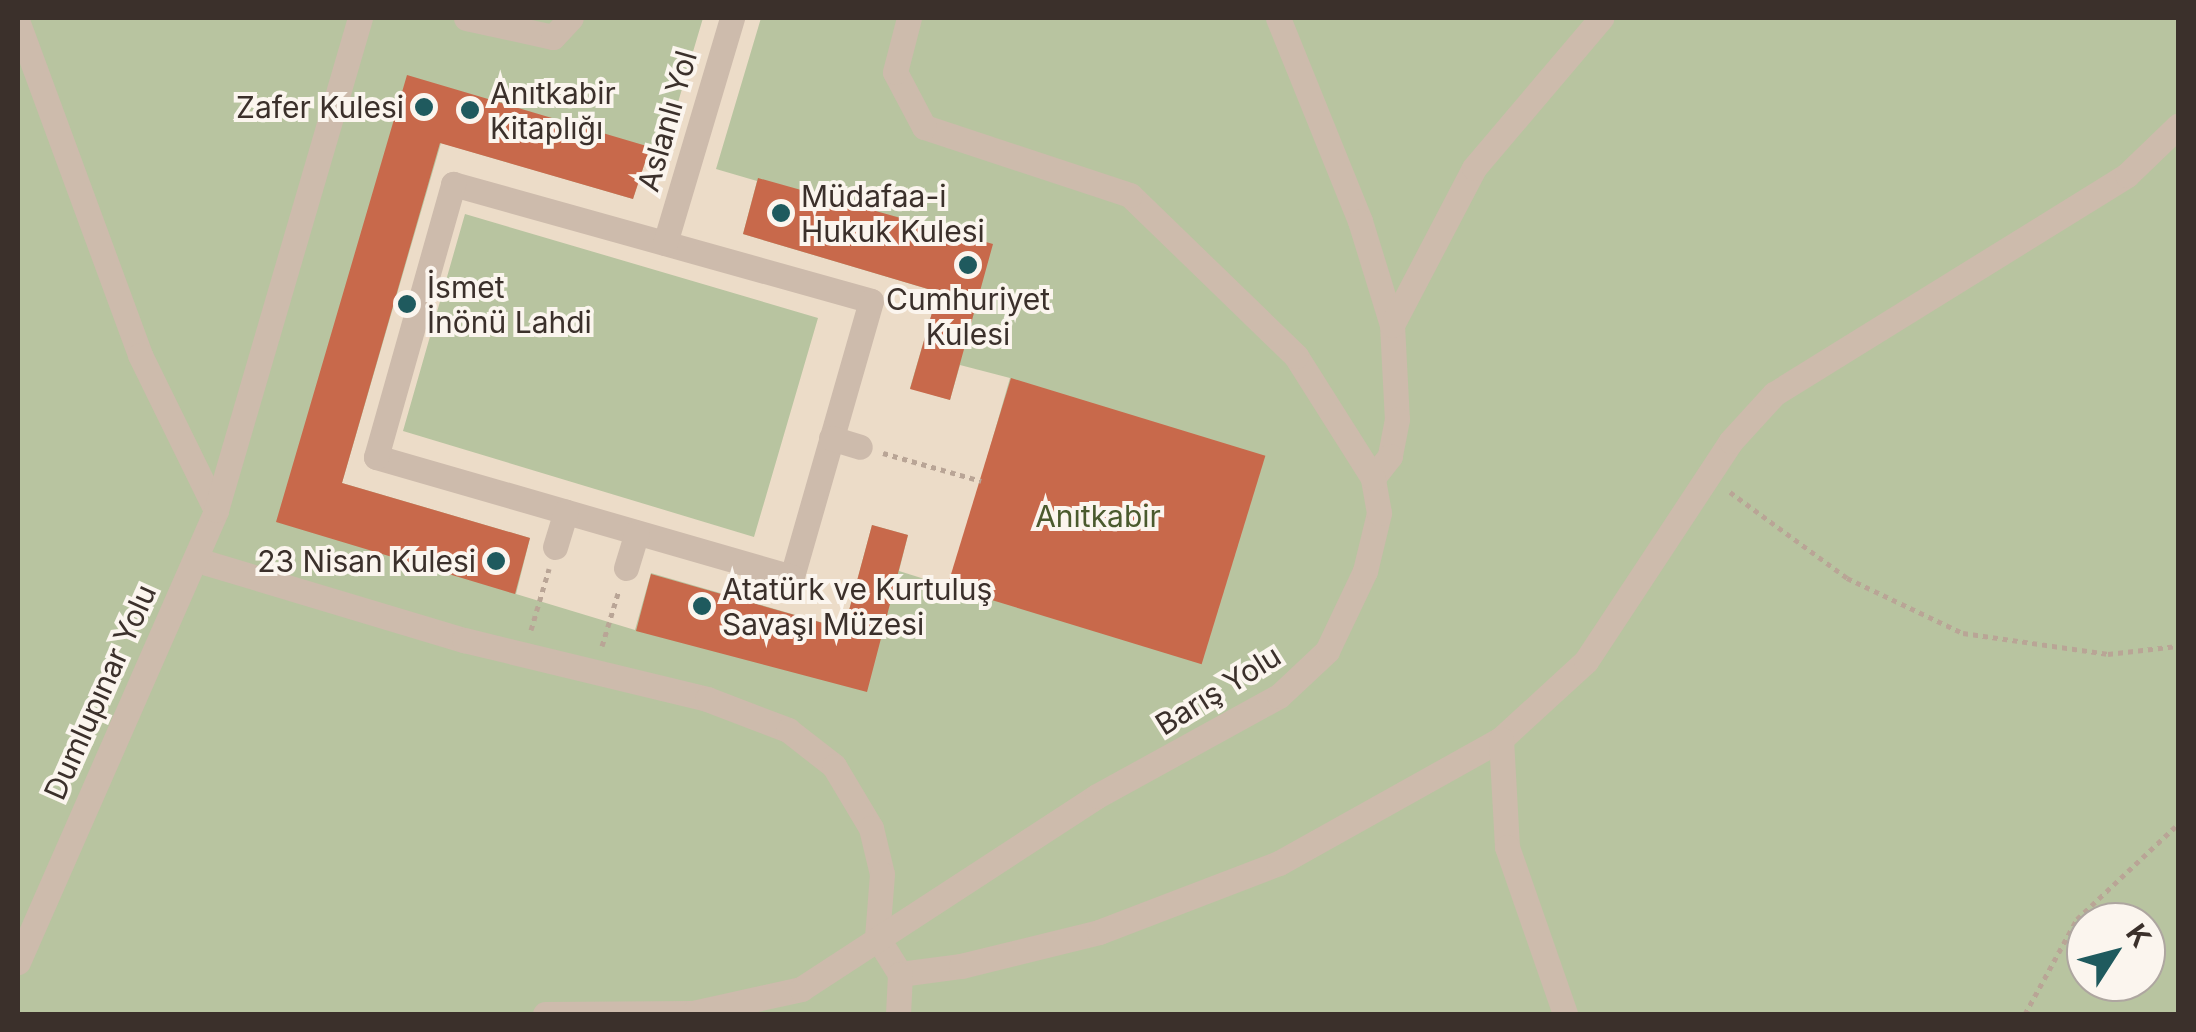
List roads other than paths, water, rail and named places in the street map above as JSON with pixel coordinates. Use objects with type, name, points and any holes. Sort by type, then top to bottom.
[{"type":"street","name":"Dumlupınar Yolu","points":[[18,962],[25,925],[197,560],[216,510],[360,18]]},
{"type":"street","points":[[466,18],[553,37],[571,18]]},
{"type":"street","name":"Aslanlı Yol","points":[[666,243],[732,18]]},
{"type":"street","name":"Barış Yolu","points":[[545,1014],[693,1013],[760,1002],[801,989],[1096,796],[1220,733],[1300,679],[1338,633],[1365,571],[1379,513],[1373,478],[1296,356],[1140,203],[1106,182],[924,126],[896,72],[909,18]]},
{"type":"street","points":[[1278,18],[1360,221],[1392,325],[1395,440],[1373,478]]},
{"type":"street","points":[[1392,325],[1474,168],[1601,18]]},
{"type":"street","points":[[18,23],[140,355],[216,510]]},
{"type":"street","points":[[900,974],[1099,932],[1245,878],[1357,824],[1501,739],[1586,661],[1753,414],[1800,373],[2100,192],[2178,126]]},
{"type":"street","points":[[454,184],[871,301],[832,438],[792,578],[376,457],[454,184]]},
{"type":"street","points":[[832,438],[860,446]]},
{"type":"street","points":[[555,547],[566,512]]},
{"type":"street","points":[[626,568],[637,533]]},
{"type":"street","points":[[197,560],[464,640],[707,699],[788,730],[842,776],[871,828],[882,874],[877,937],[900,974],[898,1014]]},
{"type":"street","points":[[1501,739],[1506,846],[1565,1014]]},
{"type":"place","name":"Zafer Kulesi","points":[[424,107]]},
{"type":"place","name":"Anıtkabir Kitaplığı","points":[[470,110]]},
{"type":"place","name":"Müdafaa-i Hukuk Kulesi","points":[[781,213]]},
{"type":"place","name":"Cumhuriyet Kulesi","points":[[968,265]]},
{"type":"place","name":"İsmet İnönü Lahdi","points":[[407,304]]},
{"type":"place","name":"23 Nisan Kulesi","points":[[496,561]]},
{"type":"place","name":"Atatürk ve Kurtuluş Savaşı Müzesi","points":[[702,606]]},
{"type":"park label","name":"Anıtkabir","points":[[1098,516]]}]
